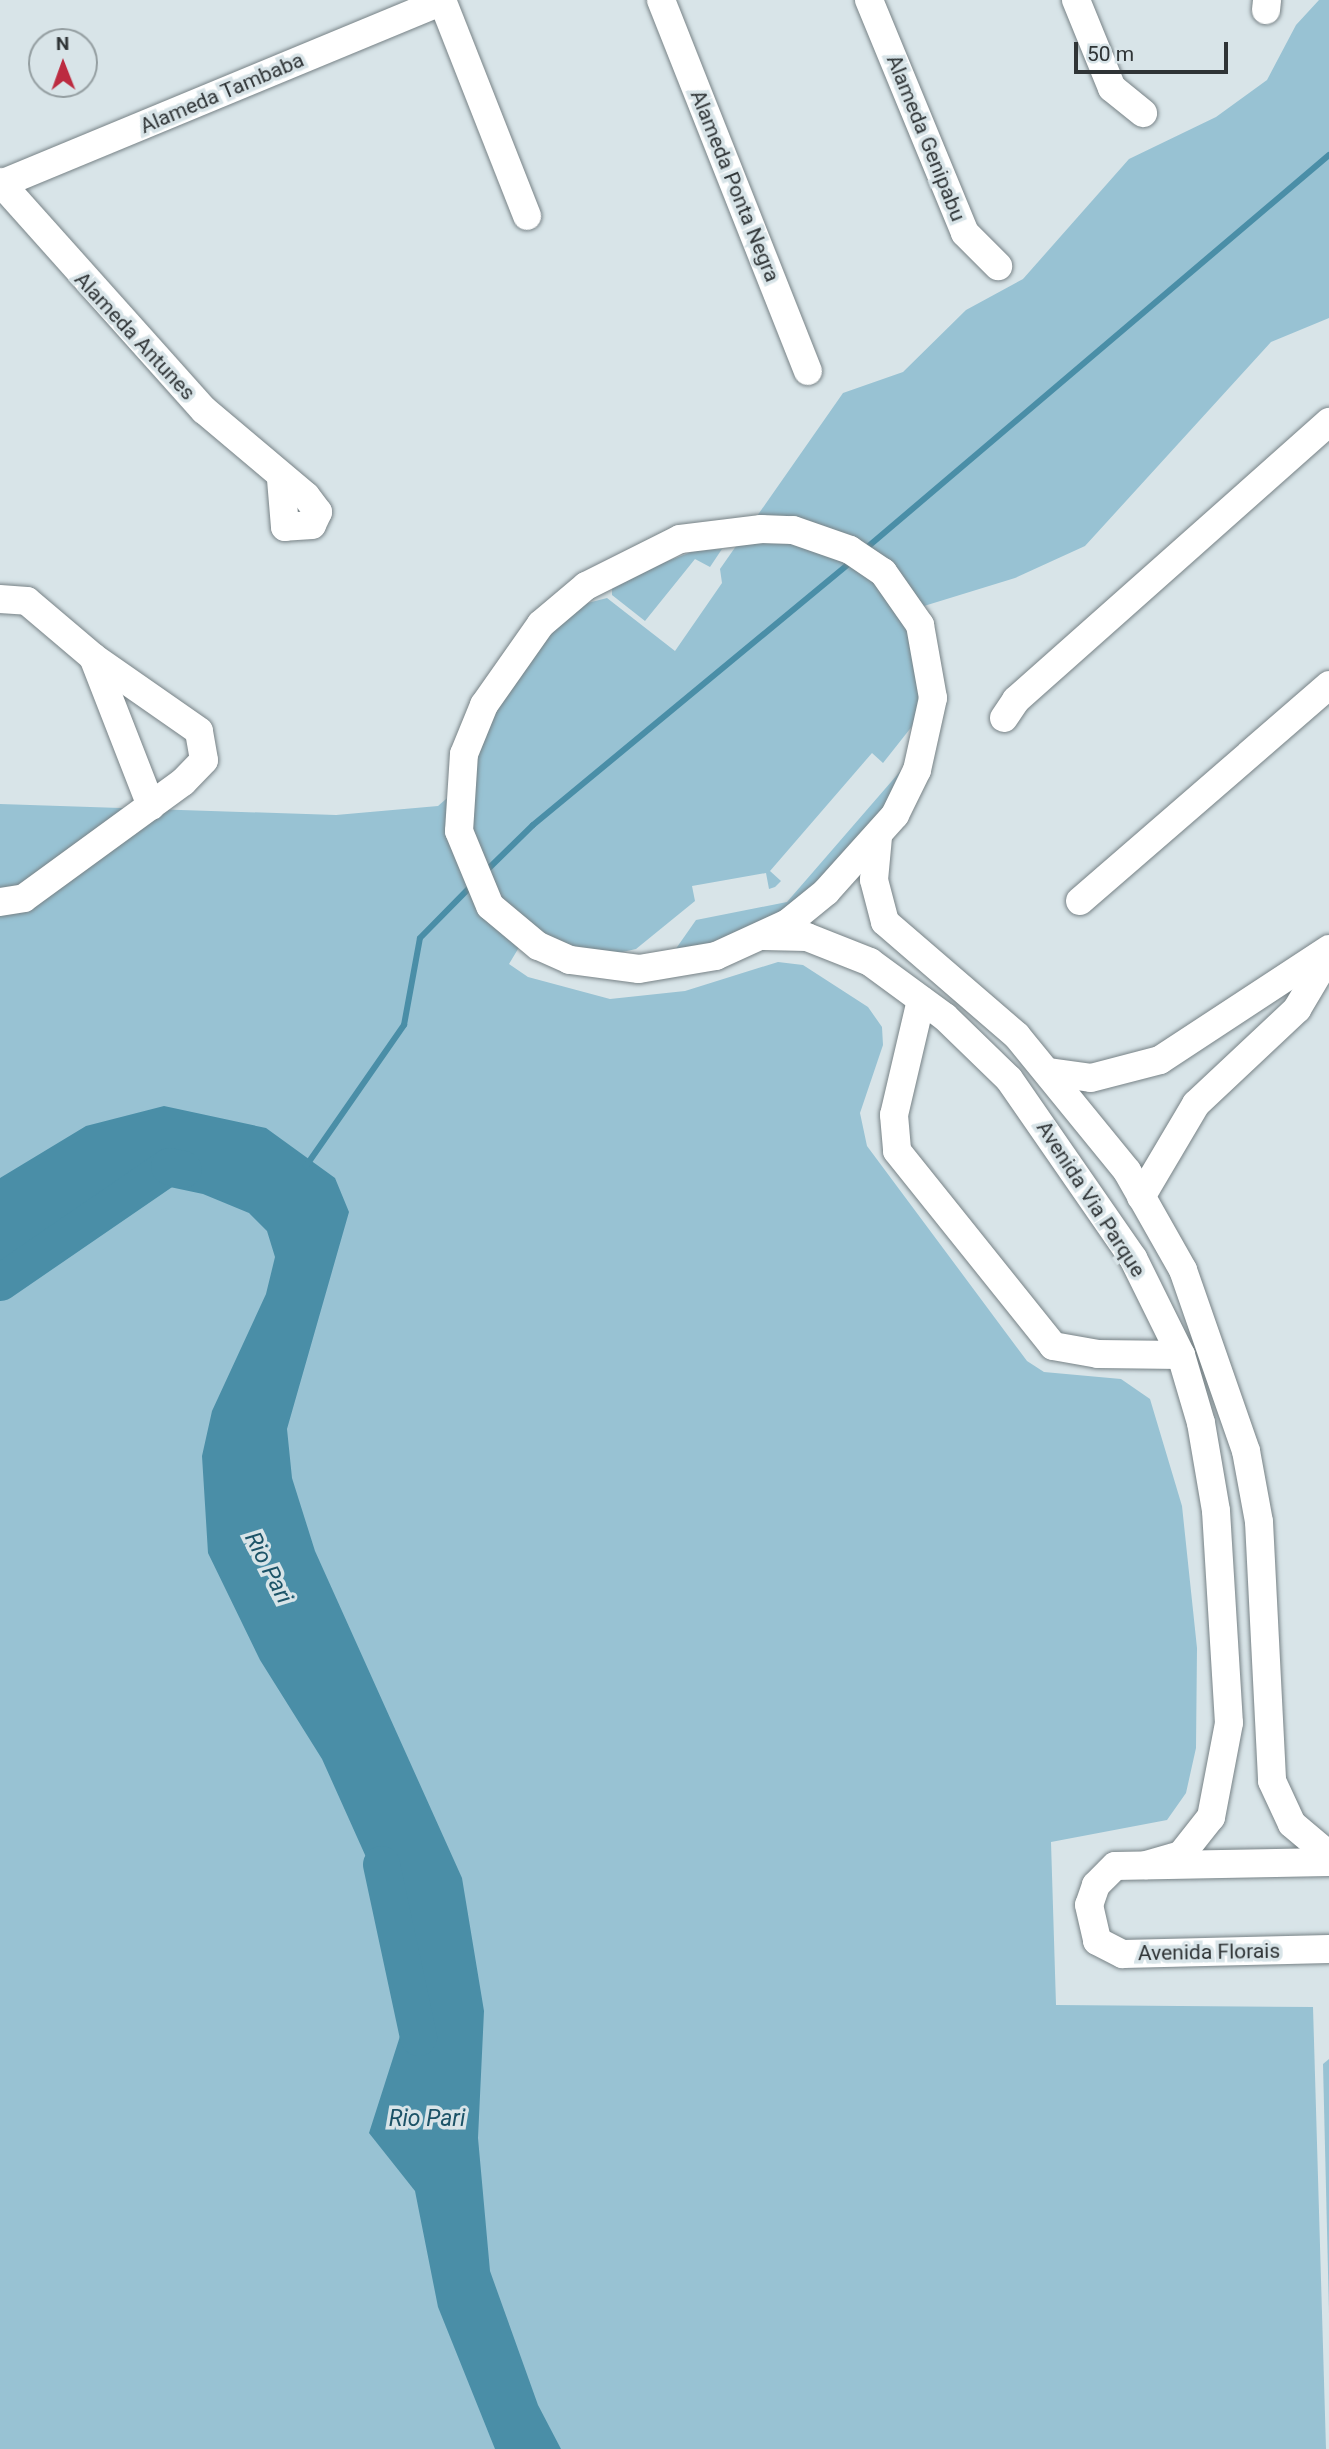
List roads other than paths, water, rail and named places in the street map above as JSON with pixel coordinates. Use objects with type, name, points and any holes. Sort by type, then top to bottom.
[{"type":"street","name":"Alameda Ponta Negra","points":[[661,0],[808,371]]},
{"type":"street","name":"Alameda Genipabu","points":[[869,0],[965,233],[998,265]]},
{"type":"street","points":[[1076,0],[1112,88],[1143,113]]},
{"type":"street","points":[[442,1],[527,216]]},
{"type":"street","name":"Alameda Tambaba","points":[[0,183],[442,1]]},
{"type":"street","name":"Alameda Antunes","points":[[0,183],[204,410],[281,479]]},
{"type":"street","points":[[1004,718],[1016,700],[1329,422]]},
{"type":"street","name":"Avenida Via Parque","points":[[793,530],[860,556],[904,596],[920,625],[933,698],[918,770],[878,837],[849,874],[761,936],[677,967],[607,967],[538,946],[505,921],[475,878],[459,831],[464,754],[503,671],[541,624],[586,586],[680,540],[719,531],[793,530]]},
{"type":"street","points":[[0,902],[24,898],[151,806],[199,769],[205,750],[199,731],[10,599]]},
{"type":"street","points":[[93,657],[151,806]]},
{"type":"street","points":[[1080,901],[1329,685]]},
{"type":"street","name":"Avenida Via Parque","points":[[878,837],[874,880],[885,922],[1017,1036],[1049,1072],[1141,1197],[1204,1320],[1246,1451],[1263,1575],[1272,1781],[1292,1824],[1329,1855]]},
{"type":"street","name":"Avenida Via Parque","points":[[761,936],[832,945],[870,962],[922,1000],[1009,1079],[1055,1139],[1133,1258],[1181,1355],[1201,1423],[1219,1538],[1229,1723],[1211,1817],[1181,1855],[1145,1865]]},
{"type":"street","points":[[1049,1072],[1091,1078],[1160,1060],[1329,949]]},
{"type":"street","points":[[1141,1197],[1196,1104],[1297,1009],[1329,955]]},
{"type":"street","points":[[922,1000],[894,1115],[897,1151],[1053,1346],[1098,1354],[1181,1355]]},
{"type":"street","name":"Avenida Florais","points":[[1329,1862],[1115,1866],[1096,1885],[1090,1923],[1105,1947],[1123,1954],[1329,1949]]},
{"type":"water","name":"Rio Pari","points":[[164,1106],[266,1128],[335,1178],[349,1212],[287,1429],[292,1478],[315,1551],[462,1878],[484,2011],[478,2138],[490,2271],[538,2405],[561,2449],[495,2449],[438,2307],[415,2191],[369,2133],[401,2033],[410,1969],[392,1915],[322,1759],[260,1660],[208,1553],[202,1456],[212,1411],[266,1294],[275,1257],[267,1231],[249,1213],[203,1194],[151,1183],[109,1195],[0,1283],[0,1178],[86,1126]]},
{"type":"waterway","points":[[864,550],[1329,155]]},
{"type":"waterway","points":[[485,872],[533,825],[853,560]]},
{"type":"waterway","points":[[306,1166],[404,1025],[420,938],[473,884]]},
{"type":"waterway","name":"Rio Pari","points":[[0,1282],[169,1166],[183,1169]]},
{"type":"waterway","name":"Rio Pari","points":[[381,1864],[418,2037]]}]
